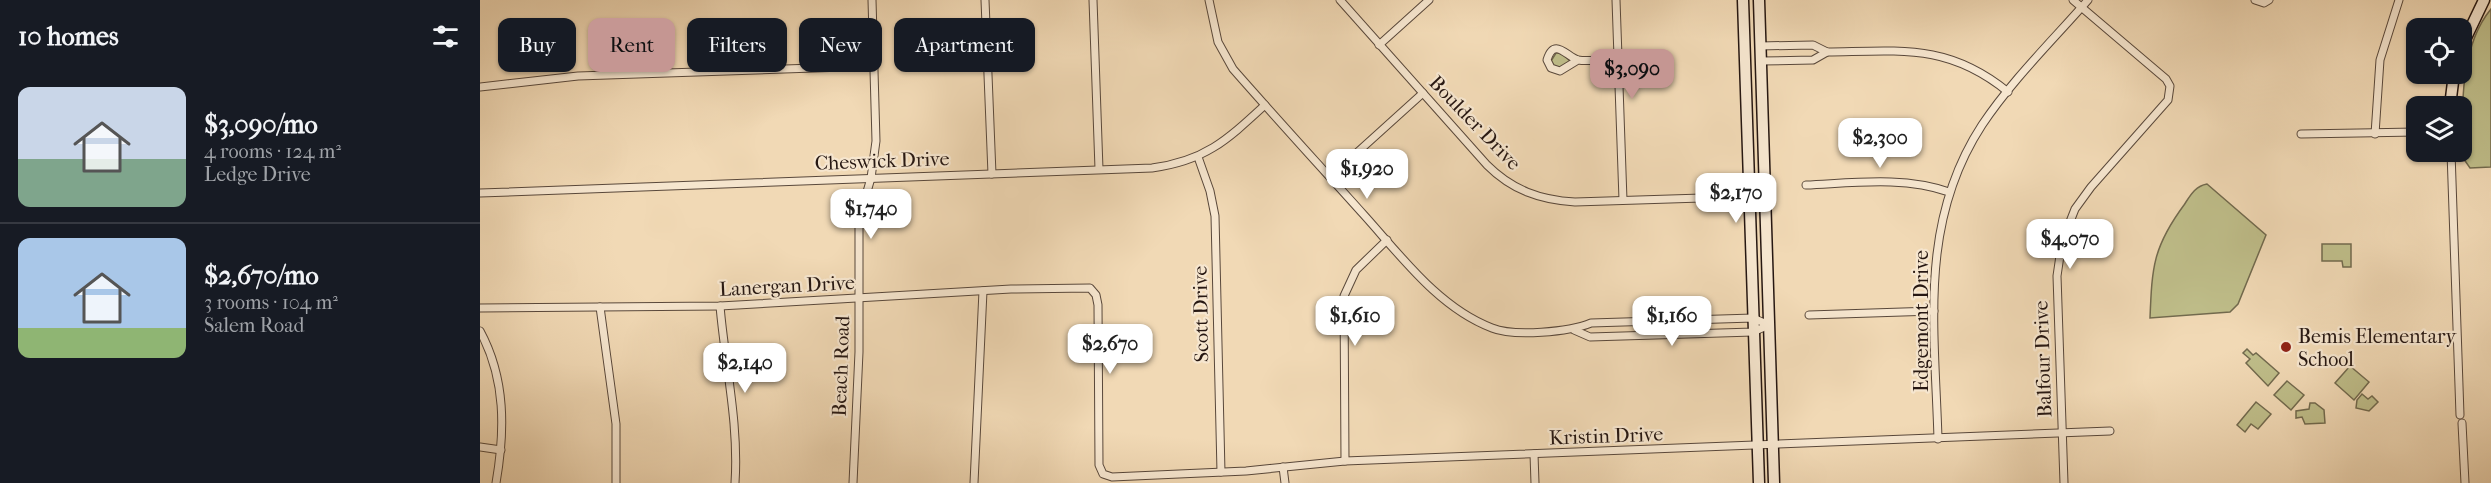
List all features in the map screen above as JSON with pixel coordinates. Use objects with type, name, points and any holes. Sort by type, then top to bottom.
[{"type":"main road","points":[[1743,0],[1759,483]]},
{"type":"main road","points":[[1759,0],[1774,483]]},
{"type":"main road","points":[[2472,25],[2484,0]]},
{"type":"street","name":"Beach Road","points":[[872,0],[873,18]]},
{"type":"street","points":[[985,0],[992,174]]},
{"type":"street","points":[[1093,0],[1099,169]]},
{"type":"street","points":[[1209,0],[1211,18],[1226,57],[1265,105],[1418,274],[1458,311],[1494,329],[1542,332],[1574,330],[1591,323],[1753,318],[1769,325]]},
{"type":"street","name":"Boulder Drive","points":[[1340,0],[1487,165],[1518,189],[1533,196],[1560,201],[1765,196]]},
{"type":"street","points":[[1379,45],[1429,0]]},
{"type":"street","points":[[1616,0],[1623,200]]},
{"type":"street","points":[[2073,0],[2082,7]]},
{"type":"street","name":"Edgemont Drive","points":[[1938,439],[1934,311],[1936,246],[1949,192],[1976,136],[2008,92],[2088,0]]},
{"type":"street","points":[[2255,0],[2267,2]]},
{"type":"street","points":[[2375,134],[2380,60],[2399,0]]},
{"type":"street","name":"Balfour Drive","points":[[2064,483],[2057,276],[2064,235],[2083,196],[2168,100],[2170,92],[2166,79],[2082,7]]},
{"type":"street","points":[[1760,46],[1813,45],[1827,52],[1929,52],[1958,60],[1977,69],[2008,92]]},
{"type":"street","points":[[1761,62],[1813,60],[1827,52]]},
{"type":"street","points":[[1578,60],[1618,58]]},
{"type":"street","points":[[480,87],[578,76],[799,69]]},
{"type":"street","name":"Beach Road","points":[[853,483],[860,299],[859,219],[871,178],[876,141],[874,72]]},
{"type":"street","points":[[1330,177],[1423,93]]},
{"type":"street","name":"Cheswick Drive","points":[[480,193],[1172,165],[1198,157],[1221,144],[1265,105]]},
{"type":"street","points":[[2301,134],[2406,132]]},
{"type":"street","name":"Scott Drive","points":[[1198,157],[1210,191],[1216,226],[1221,472]]},
{"type":"street","points":[[2451,162],[2464,483]]},
{"type":"street","points":[[1806,185],[1910,183],[1949,192]]},
{"type":"street","points":[[1345,461],[1344,296],[1356,270],[1387,240]]},
{"type":"street","name":"Lanergan Drive","points":[[480,308],[720,306],[1082,287],[1094,292],[1098,305],[1098,461],[1103,474]]},
{"type":"street","points":[[974,483],[982,291]]},
{"type":"street","points":[[720,306],[737,449],[735,483]]},
{"type":"street","points":[[600,307],[616,424],[616,483]]},
{"type":"street","points":[[1809,315],[1934,311]]},
{"type":"street","points":[[1574,330],[1590,337],[1753,332],[1769,325]]},
{"type":"street","points":[[480,331],[492,356],[499,381],[502,415],[501,450],[496,483]]},
{"type":"street","name":"Kristin Drive","points":[[1103,474],[1119,477],[1221,472],[1345,461],[1757,447],[2110,431]]},
{"type":"street","points":[[480,447],[501,450]]},
{"type":"street","points":[[1534,454],[1535,483]]},
{"type":"street","points":[[1283,467],[1285,483]]},
{"type":"shaded area","points":[[2491,9],[2491,167],[2470,168],[2466,162],[2472,162],[2472,96],[2463,96],[2464,84],[2472,84],[2472,44]]},
{"type":"shaded area","points":[[1556,53],[1561,53],[1570,61],[1560,68],[1555,67],[1551,61]]},
{"type":"shaded area","points":[[2207,184],[2266,235],[2238,304],[2230,312],[2150,318],[2153,271],[2160,246],[2191,195],[2196,189]]},
{"type":"shaded area","points":[[2322,244],[2351,244],[2351,267],[2343,267],[2342,261],[2322,261]]},
{"type":"shaded area","points":[[2247,349],[2253,355],[2256,353],[2279,373],[2268,386],[2246,363],[2250,359],[2243,353]]},
{"type":"shaded area","points":[[2350,366],[2369,382],[2354,400],[2335,383]]},
{"type":"shaded area","points":[[2287,381],[2304,395],[2291,410],[2274,395]]},
{"type":"shaded area","points":[[2362,394],[2368,399],[2372,396],[2378,402],[2369,411],[2356,408],[2357,400]]},
{"type":"shaded area","points":[[2256,402],[2271,414],[2258,429],[2251,424],[2245,432],[2237,425]]},
{"type":"shaded area","points":[[2310,403],[2315,403],[2324,410],[2325,423],[2305,424],[2302,417],[2296,418],[2296,411],[2309,409]]},
{"type":"place","name":"Bemis Elementary School","points":[[2286,347]]}]
